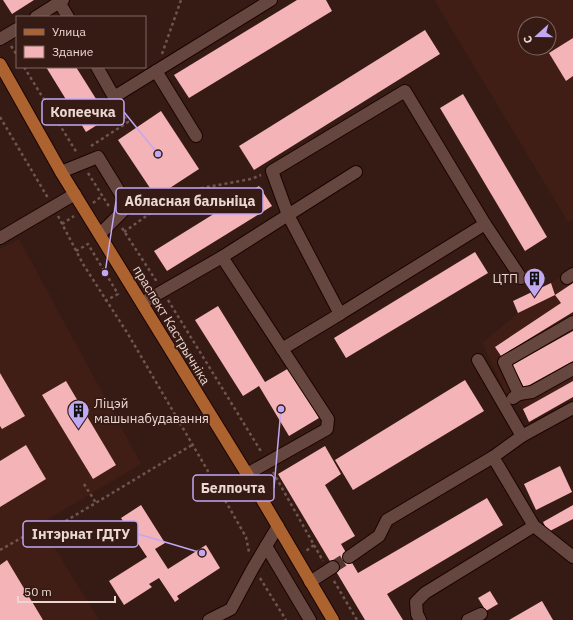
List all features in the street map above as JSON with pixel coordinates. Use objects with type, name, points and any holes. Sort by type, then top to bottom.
[{"type":"main road","name":"праспект Кастрычніка","points":[[0,64],[75,194],[247,474],[333,620]]},
{"type":"lane","points":[[98,68],[114,97],[271,0]]},
{"type":"lane","points":[[38,16],[61,1],[68,16]]},
{"type":"lane","points":[[0,40],[16,30]]},
{"type":"lane","points":[[156,71],[196,136]]},
{"type":"lane","points":[[340,314],[288,215],[272,170],[405,90],[484,224],[521,278]]},
{"type":"lane","points":[[62,172],[80,159],[98,157],[128,206],[100,234]]},
{"type":"lane","points":[[142,303],[222,257],[356,172]]},
{"type":"lane","points":[[0,238],[75,194]]},
{"type":"lane","points":[[282,348],[340,314],[484,224]]},
{"type":"lane","points":[[222,257],[328,419],[327,428],[247,474]]},
{"type":"lane","points":[[519,394],[504,362],[573,322]]},
{"type":"lane","points":[[478,360],[522,436]]},
{"type":"lane","points":[[504,404],[519,394],[532,392],[573,369]]},
{"type":"lane","points":[[349,557],[379,536],[387,520],[494,457],[522,436],[573,408]]},
{"type":"lane","points":[[494,457],[534,526],[573,557]]},
{"type":"lane","points":[[209,620],[231,609],[278,526]]},
{"type":"lane","points":[[420,620],[417,614],[416,602],[425,593],[534,526]]},
{"type":"lane","points":[[266,546],[310,620]]},
{"type":"lane","points":[[310,582],[331,569]]},
{"type":"lane","points":[[468,620],[481,614]]},
{"type":"path","points":[[156,71],[181,0]]},
{"type":"path","points":[[25,68],[124,232],[163,291],[268,462]]},
{"type":"path","points":[[90,146],[128,122],[114,97]]},
{"type":"path","points":[[0,117],[53,207],[105,301],[128,334],[246,537],[253,568],[286,620]]},
{"type":"path","points":[[80,159],[83,150]]},
{"type":"path","points":[[124,232],[180,192],[252,179],[272,170]]},
{"type":"path","points":[[76,251],[88,244],[118,294],[105,301]]},
{"type":"path","points":[[0,550],[30,533],[64,522],[192,445]]},
{"type":"path","points":[[84,484],[96,502]]},
{"type":"path","points":[[314,545],[331,569],[357,620]]},
{"type":"shaded area","points":[[434,0],[573,0],[573,219],[568,222]]},
{"type":"shaded area","points":[[19,239],[141,464],[40,524],[99,620],[0,620],[0,249]]},
{"type":"shaded area","points":[[573,269],[573,397],[529,422],[523,409],[505,392],[482,343],[518,313],[555,295],[551,283]]},
{"type":"building","points":[[3,0],[34,0],[12,14]]},
{"type":"building","points":[[297,0],[326,0],[332,11],[189,98],[174,75]]},
{"type":"building","points":[[425,30],[440,54],[254,170],[239,146]]},
{"type":"building","points":[[573,38],[573,76],[566,81],[551,56],[557,56],[557,48]]},
{"type":"building","points":[[47,68],[77,68],[108,118],[86,132]]},
{"type":"building","points":[[463,94],[547,237],[525,251],[440,108]]},
{"type":"building","points":[[161,111],[199,169],[156,197],[118,140]]},
{"type":"building","points":[[259,186],[272,206],[167,271],[154,251]]},
{"type":"building","points":[[475,252],[488,273],[346,358],[334,338]]},
{"type":"building","name":"ЦТП","points":[[551,283],[555,295],[518,313],[513,301]]},
{"type":"building","points":[[573,283],[573,312],[501,356],[495,347],[561,303],[555,295]]},
{"type":"building","points":[[218,306],[265,382],[289,368],[319,418],[289,436],[259,386],[243,396],[195,320]]},
{"type":"building","points":[[573,331],[573,361],[524,388],[512,365]]},
{"type":"building","points":[[0,373],[25,416],[2,429],[0,426]]},
{"type":"building","points":[[465,380],[484,411],[353,490],[335,460]]},
{"type":"building","name":"Ліцэй машынабудавання","points":[[66,381],[116,465],[93,479],[42,395]]},
{"type":"building","points":[[573,381],[573,397],[529,422],[523,409]]},
{"type":"building","points":[[26,445],[46,479],[0,507],[0,461]]},
{"type":"building","points":[[325,446],[341,474],[325,485],[355,536],[341,544],[358,573],[487,498],[503,525],[387,594],[403,620],[365,620],[278,474]]},
{"type":"building","points":[[560,466],[572,492],[536,510],[524,484]]},
{"type":"building","points":[[141,505],[165,543],[155,549],[168,569],[206,545],[220,568],[177,596],[179,599],[175,602],[159,578],[149,584],[152,587],[124,605],[109,581],[147,557],[121,518]]},
{"type":"building","points":[[573,505],[573,519],[548,532],[543,522]]},
{"type":"building","points":[[7,560],[43,620],[0,620],[0,565]]},
{"type":"building","points":[[490,591],[498,604],[486,611],[478,598]]},
{"type":"building","points":[[542,601],[553,620],[509,620]]},
{"type":"tunnel","points":[[333,567],[349,557]]},
{"type":"place","name":"Копеечка","points":[[158,154]]},
{"type":"place","name":"Абласная бальніца","points":[[105,273]]},
{"type":"place","name":"ЦТП","points":[[534,298]]},
{"type":"place","name":"Белпочта","points":[[281,409]]},
{"type":"place","name":"Ліцэй машынабудавання","points":[[79,430]]},
{"type":"place","name":"Інтэрнат ГДТУ","points":[[202,553]]}]
